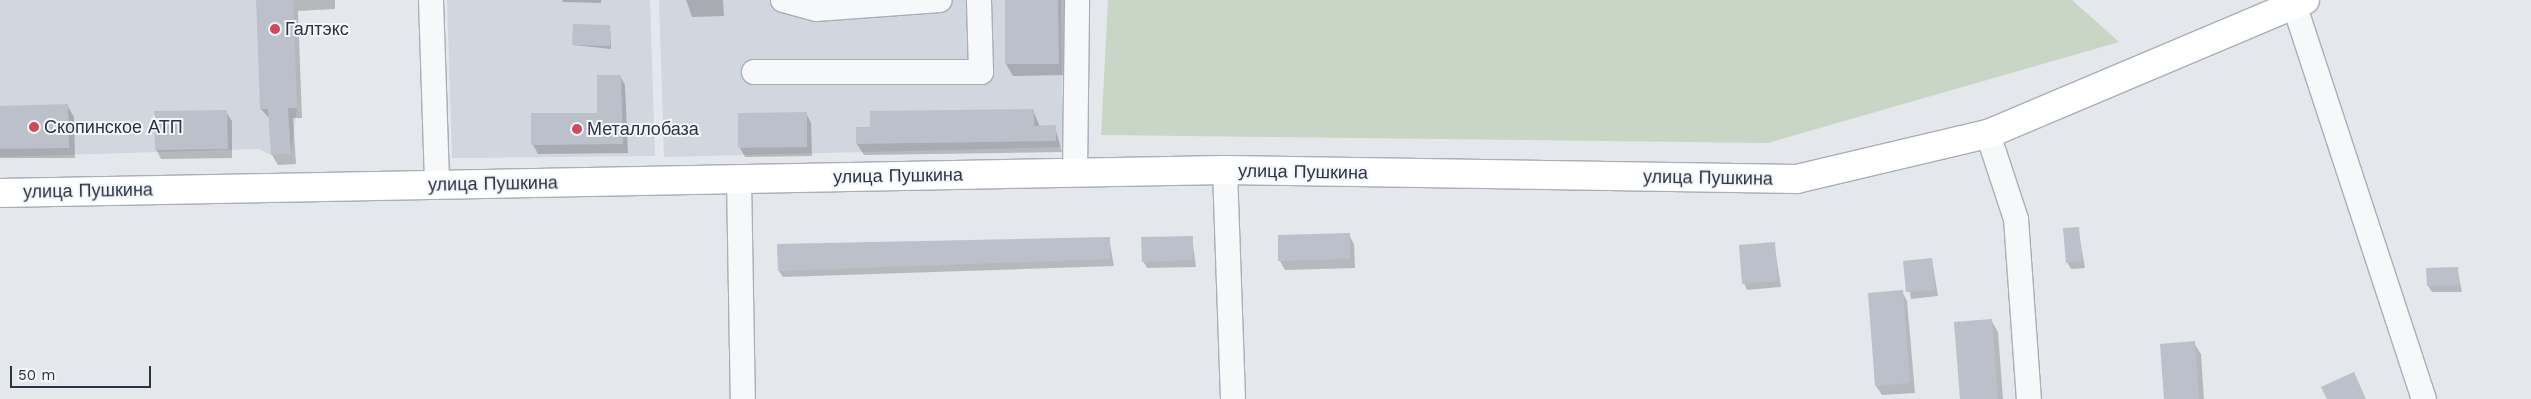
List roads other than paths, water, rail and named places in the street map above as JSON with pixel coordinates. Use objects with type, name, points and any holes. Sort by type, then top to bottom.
[{"type":"main road","name":"улица Пушкина","points":[[0,193],[1225,170],[1797,179],[1988,134],[2300,2]]},
{"type":"lane","points":[[431,0],[437,185]]},
{"type":"lane","points":[[783,0],[816,9],[940,0]]},
{"type":"lane","points":[[754,72],[981,72],[979,0]]},
{"type":"lane","points":[[1075,173],[1077,0]]},
{"type":"lane","points":[[2300,2],[2424,399]]},
{"type":"lane","points":[[1988,134],[2016,219],[2029,399]]},
{"type":"lane","points":[[1225,170],[1233,399]]},
{"type":"lane","points":[[740,179],[743,399]]},
{"type":"place","name":"Галтэкс","points":[[275,29]]},
{"type":"place","name":"Скопинское АТП","points":[[34,127]]},
{"type":"place","name":"Металлобаза","points":[[577,129]]}]
